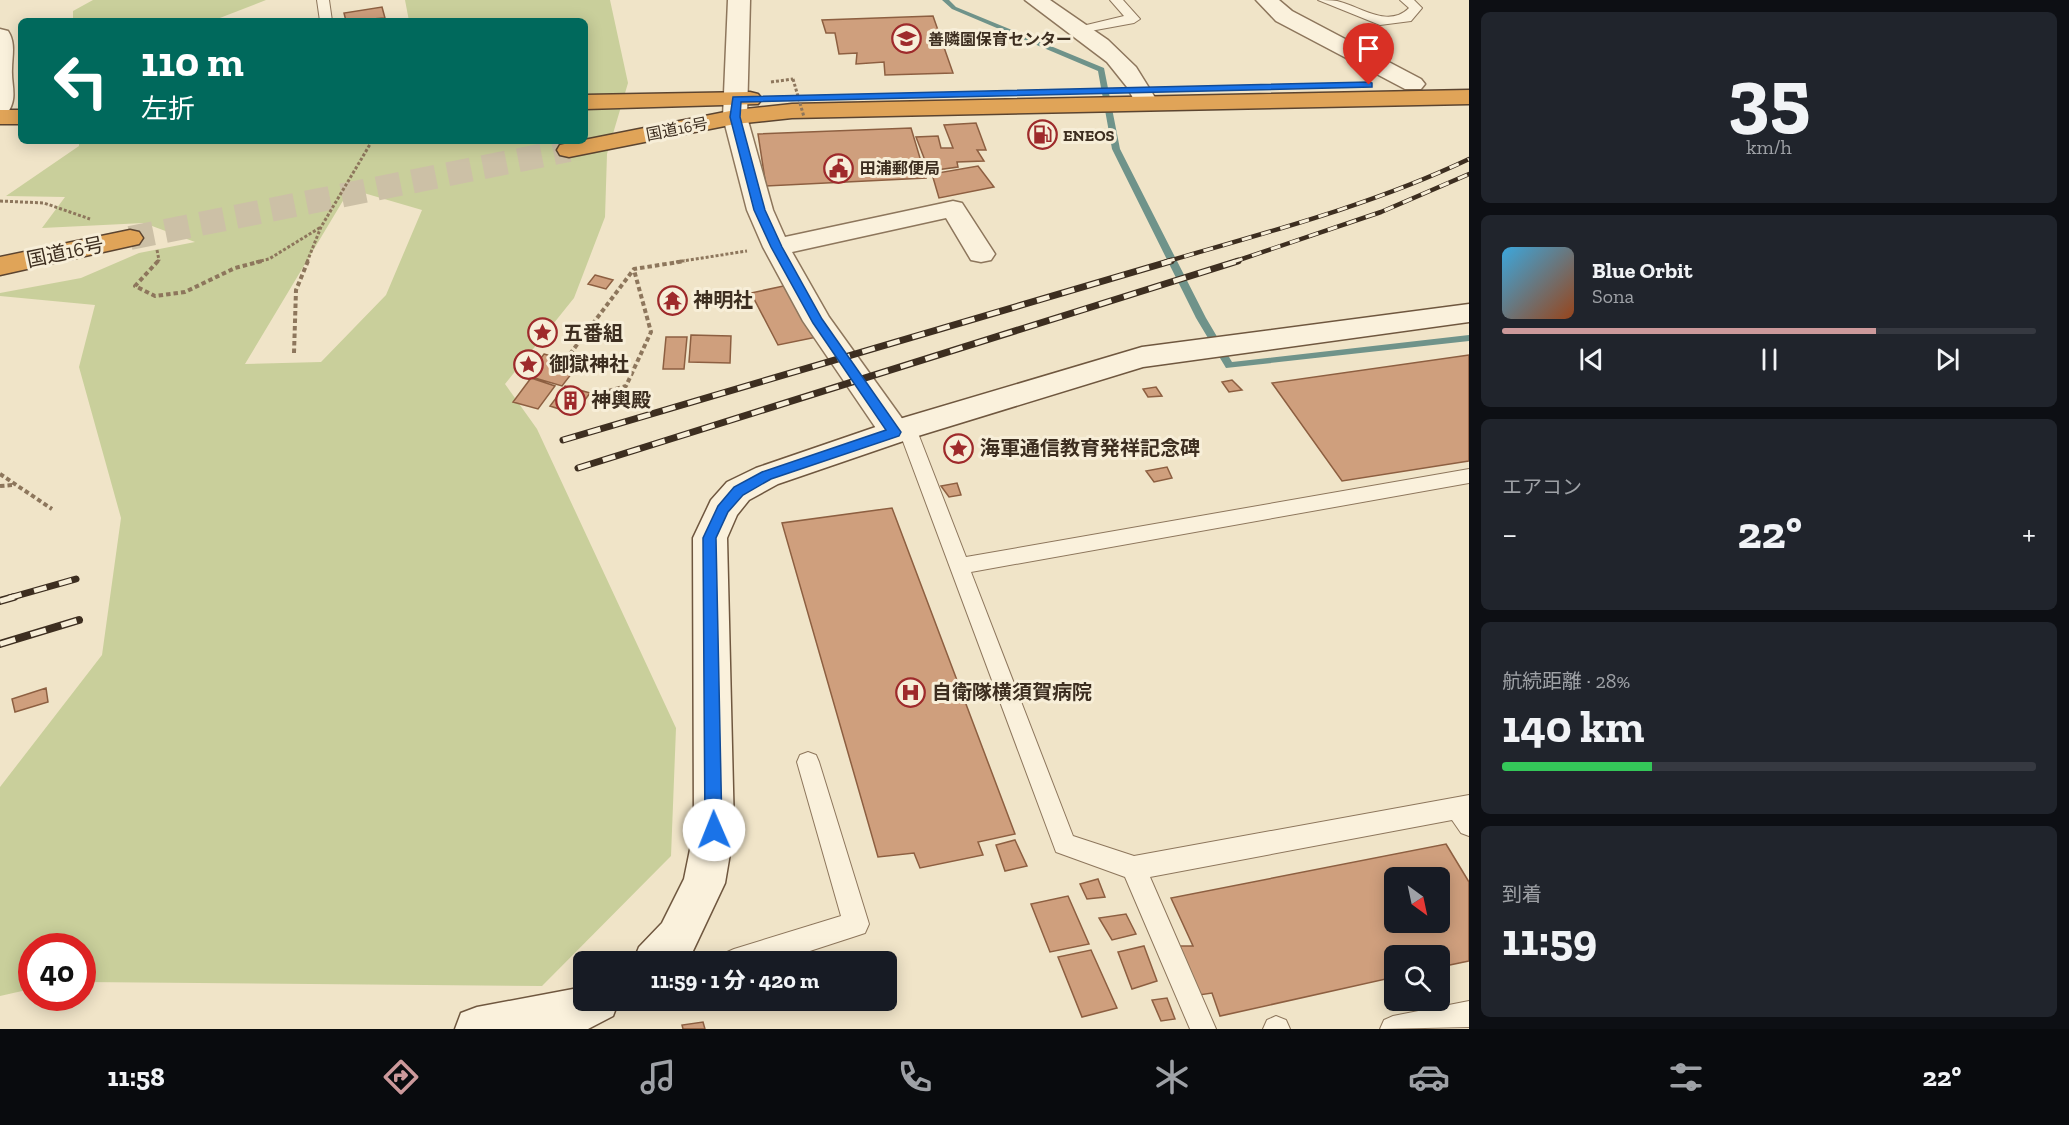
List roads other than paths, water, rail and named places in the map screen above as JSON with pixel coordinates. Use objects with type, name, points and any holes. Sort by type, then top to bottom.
[{"type":"highway","name":"国道16号","points":[[588,102],[792,111],[1469,82]]},
{"type":"highway","name":"国道16号","points":[[1137,97],[1469,97]]},
{"type":"highway","name":"国道16号","points":[[568,150],[736,108]]},
{"type":"highway","points":[[0,117],[18,117]]},
{"type":"highway","name":"国道16号","points":[[0,266],[142,239]]},
{"type":"street","points":[[739,0],[736,108],[760,210],[776,247],[817,321],[901,430]]},
{"type":"street","points":[[1036,0],[1118,61],[1137,97]]},
{"type":"street","points":[[1267,0],[1284,16],[1413,84]]},
{"type":"street","points":[[0,36],[3,58],[0,70],[3,84],[0,107]]},
{"type":"street","points":[[776,247],[953,209],[981,254]]},
{"type":"street","points":[[665,951],[677,938],[704,883],[714,830],[710,538],[723,509],[738,491],[767,476],[901,430],[1142,357],[1469,314]]},
{"type":"street","points":[[477,1029],[573,1009]]},
{"type":"lane","points":[[323,0],[326,18]]},
{"type":"lane","points":[[1079,32],[1110,21],[1134,19],[1116,0]]},
{"type":"lane","points":[[1324,0],[1380,21],[1406,18],[1416,8],[1406,0]]},
{"type":"lane","points":[[901,430],[959,566],[1064,844],[1134,868],[1465,813]]},
{"type":"lane","points":[[959,566],[1469,476]]},
{"type":"lane","points":[[769,951],[855,924],[808,762]]},
{"type":"lane","points":[[1134,868],[1203,1029]]},
{"type":"lane","points":[[1393,1029],[1466,1020]]},
{"type":"waterway","points":[[945,0],[954,8],[1101,70],[1116,149],[1201,318],[1229,366],[1469,338]]},
{"type":"tunnel","points":[[130,238],[569,150]]},
{"type":"railway","points":[[1165,262],[1357,204],[1469,159]]},
{"type":"railway","points":[[1233,262],[1381,212],[1469,174]]},
{"type":"railway","points":[[563,440],[1171,261]]},
{"type":"railway","points":[[578,468],[1238,261]]},
{"type":"railway","points":[[9,598],[76,579]]},
{"type":"railway","points":[[0,601],[14,597]]},
{"type":"railway","points":[[0,644],[79,620]]},
{"type":"place","name":"善隣園保育センター","points":[[907,39]]},
{"type":"place","name":"ENEOS","points":[[1042,135]]},
{"type":"place","name":"田浦郵便局","points":[[839,168]]},
{"type":"place","name":"神明社","points":[[672,300]]},
{"type":"place","name":"五番組","points":[[542,333]]},
{"type":"place","name":"御獄神社","points":[[528,364]]},
{"type":"place","name":"神輿殿","points":[[570,400]]},
{"type":"place","name":"海軍通信教育発祥記念碑","points":[[959,448]]},
{"type":"place","name":"自衛隊横須賀病院","points":[[911,692]]}]
